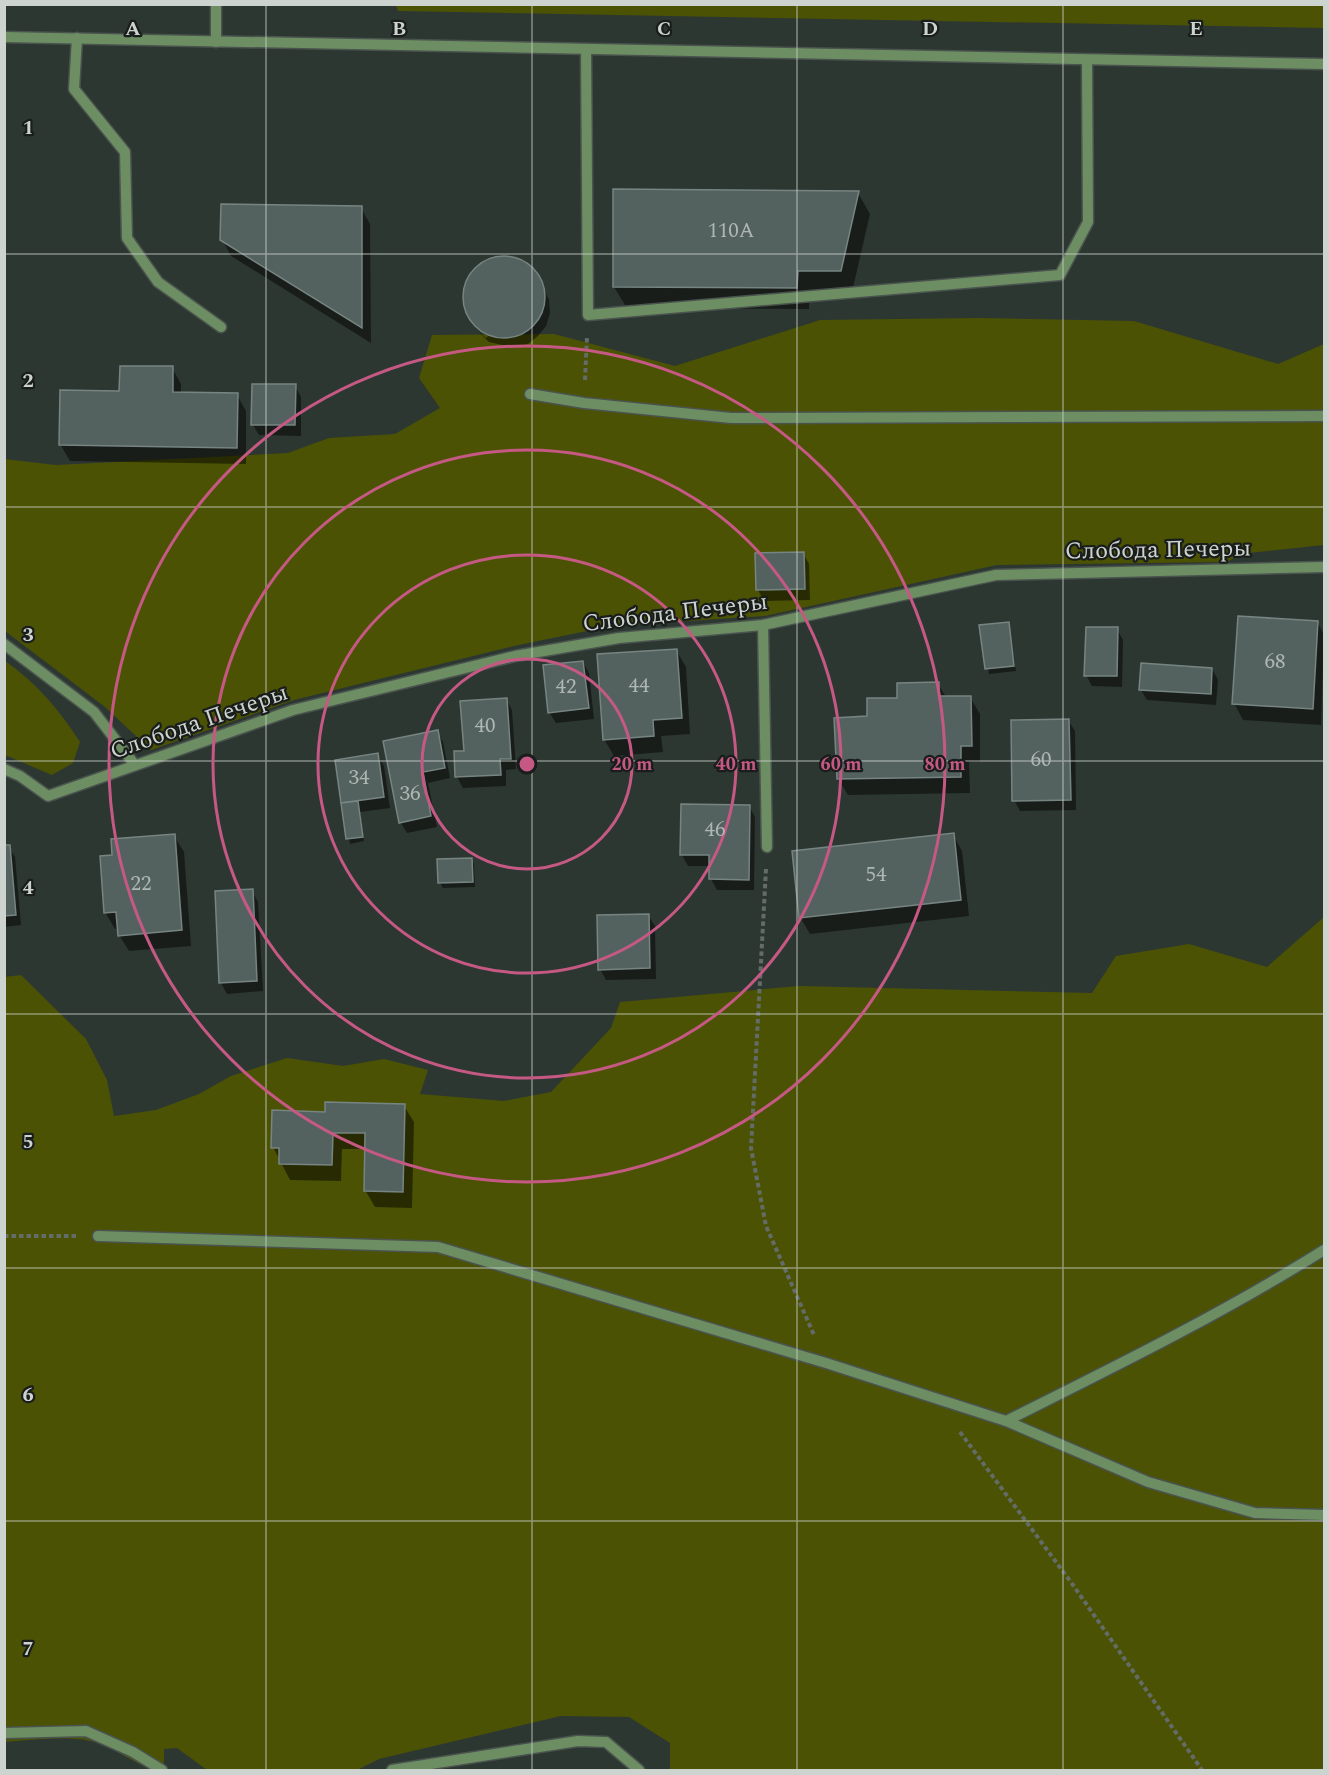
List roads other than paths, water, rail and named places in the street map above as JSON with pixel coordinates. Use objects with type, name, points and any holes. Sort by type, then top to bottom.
[{"type":"street","points":[[216,4],[216,42]]},
{"type":"street","points":[[4,37],[1324,64]]},
{"type":"street","points":[[76,38],[74,89],[125,152],[127,238],[158,282],[221,327]]},
{"type":"street","points":[[586,49],[588,315],[1060,275],[1088,222],[1087,60]]},
{"type":"street","points":[[530,394],[584,403],[731,418],[1324,416]]},
{"type":"street","name":"Слобода Печеры","points":[[4,769],[20,776],[48,796],[294,710],[515,656],[619,638],[763,626],[996,575],[1324,567]]},
{"type":"street","points":[[763,626],[767,847]]},
{"type":"street","points":[[4,644],[94,712],[135,765]]},
{"type":"street","points":[[99,1236],[438,1247],[826,1363],[1006,1421],[1148,1482],[1255,1513],[1324,1515]]},
{"type":"street","points":[[1006,1421],[1176,1336],[1266,1287],[1324,1250]]},
{"type":"street","points":[[4,1733],[86,1731],[133,1752],[162,1770]]},
{"type":"street","points":[[392,1770],[578,1741],[606,1742],[639,1770]]}]
